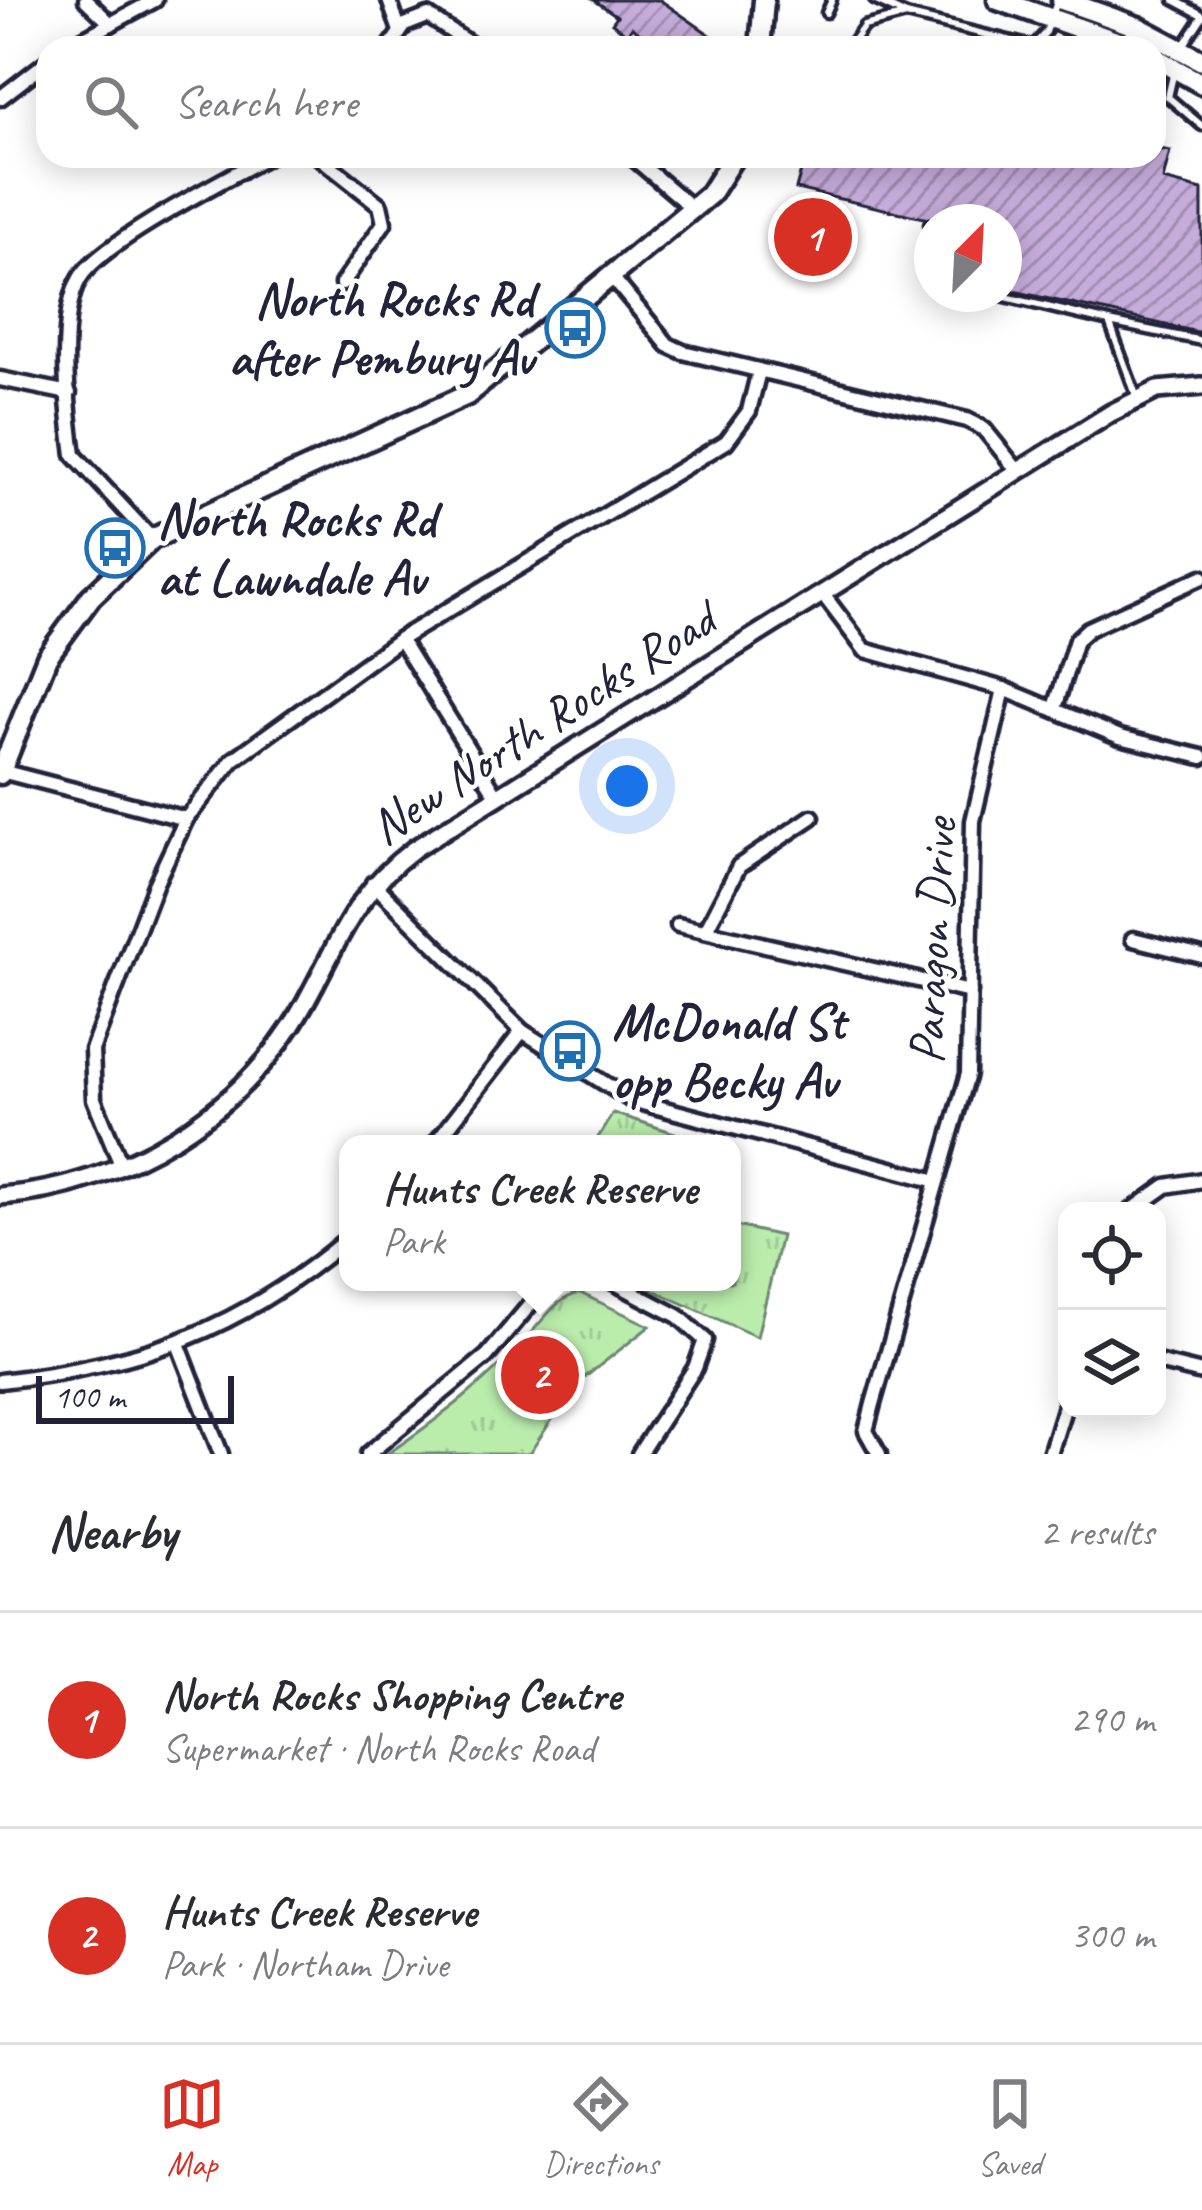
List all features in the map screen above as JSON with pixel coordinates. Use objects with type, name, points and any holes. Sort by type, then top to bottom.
[{"type":"main road","points":[[765,9],[777,0]]},
{"type":"main road","points":[[998,0],[1057,6],[1122,36]]},
{"type":"main road","points":[[1057,6],[1113,36]]},
{"type":"main road","points":[[1,773],[47,657],[91,597],[152,539],[467,395],[693,209],[714,190],[727,168]]},
{"type":"street","points":[[86,0],[111,25]]},
{"type":"street","points":[[89,36],[155,0]]},
{"type":"street","points":[[389,0],[400,31]]},
{"type":"street","points":[[418,0],[428,16],[458,36]]},
{"type":"street","points":[[397,36],[428,16]]},
{"type":"street","points":[[0,98],[36,70]]},
{"type":"street","points":[[152,539],[78,464],[69,393],[69,307],[80,277],[176,206],[246,168]]},
{"type":"street","points":[[333,168],[380,205],[384,223],[342,284]]},
{"type":"street","points":[[646,168],[693,209]]},
{"type":"street","points":[[612,277],[668,345],[967,420],[983,429],[1017,470]]},
{"type":"street","points":[[122,1167],[94,1099],[92,1050],[155,885],[186,819],[256,739],[400,639],[726,442],[748,411],[759,371]]},
{"type":"street","points":[[0,379],[69,393]]},
{"type":"street","name":"New North Rocks Road","points":[[0,1196],[62,1186],[122,1167],[205,1116],[272,1052],[306,1002],[340,928],[373,883],[414,849],[1137,398],[1202,386]]},
{"type":"street","points":[[1054,708],[1076,640],[1088,629],[1202,577]]},
{"type":"street","points":[[822,593],[850,637],[866,650],[1004,689],[1120,737],[1202,757]]},
{"type":"street","points":[[400,639],[497,796]]},
{"type":"street","name":"Paragon Drive","points":[[879,1454],[866,1431],[968,1074],[974,821],[1004,689]]},
{"type":"street","points":[[1,773],[186,819]]},
{"type":"street","points":[[706,930],[739,866],[812,817]]},
{"type":"street","points":[[373,883],[522,1030],[631,1100],[690,1120],[937,1180]]},
{"type":"street","points":[[678,925],[970,992]]},
{"type":"street","points":[[1133,939],[1202,956]]},
{"type":"street","points":[[442,1135],[522,1030]]},
{"type":"street","points":[[1144,1202],[1166,1186],[1202,1180]]},
{"type":"street","points":[[0,1382],[80,1372],[178,1346],[271,1297],[339,1245]]},
{"type":"street","points":[[368,1454],[487,1356],[541,1291]]},
{"type":"street","points":[[630,1291],[678,1316],[705,1340],[695,1368],[639,1454]]},
{"type":"street","points":[[178,1346],[221,1454]]},
{"type":"street","points":[[1166,1364],[1202,1373]]},
{"type":"street","points":[[1050,1454],[1061,1418]]},
{"type":"lane","points":[[826,13],[832,0]]},
{"type":"lane","points":[[874,0],[906,15],[992,36]]},
{"type":"lane","points":[[1174,0],[1202,16],[1189,67],[1168,97],[1202,126]]},
{"type":"lane","points":[[1039,36],[1057,6]]},
{"type":"lane","points":[[857,36],[864,26],[906,15]]},
{"type":"lane","points":[[1022,301],[1202,341]]},
{"type":"lane","points":[[1109,322],[1137,398]]},
{"type":"path","points":[[686,1135],[690,1120]]},
{"type":"green space","points":[[613,1113],[681,1135],[600,1135]]},
{"type":"green space","points":[[741,1227],[781,1236],[757,1337],[656,1291],[741,1291]]},
{"type":"green space","points":[[580,1293],[650,1326],[575,1385],[529,1454],[387,1454],[485,1379],[556,1305]]},
{"type":"building","points":[[594,0],[660,0],[712,36],[645,36],[632,27],[627,34],[612,23],[617,16]]},
{"type":"building","points":[[802,168],[1166,168],[1163,180],[1202,190],[1202,333],[1022,293],[1022,204],[914,204],[914,216],[796,189]]},
{"type":"place","name":"North Rocks Shopping Centre","points":[[813,237]]},
{"type":"place","name":"North Rocks Rd after Pembury Av","points":[[575,328]]},
{"type":"place","name":"North Rocks Rd at Lawndale Av","points":[[115,548]]},
{"type":"place","name":"McDonald St opp Becky Av","points":[[570,1051]]},
{"type":"place","name":"Hunts Creek Reserve","points":[[540,1375]]}]
